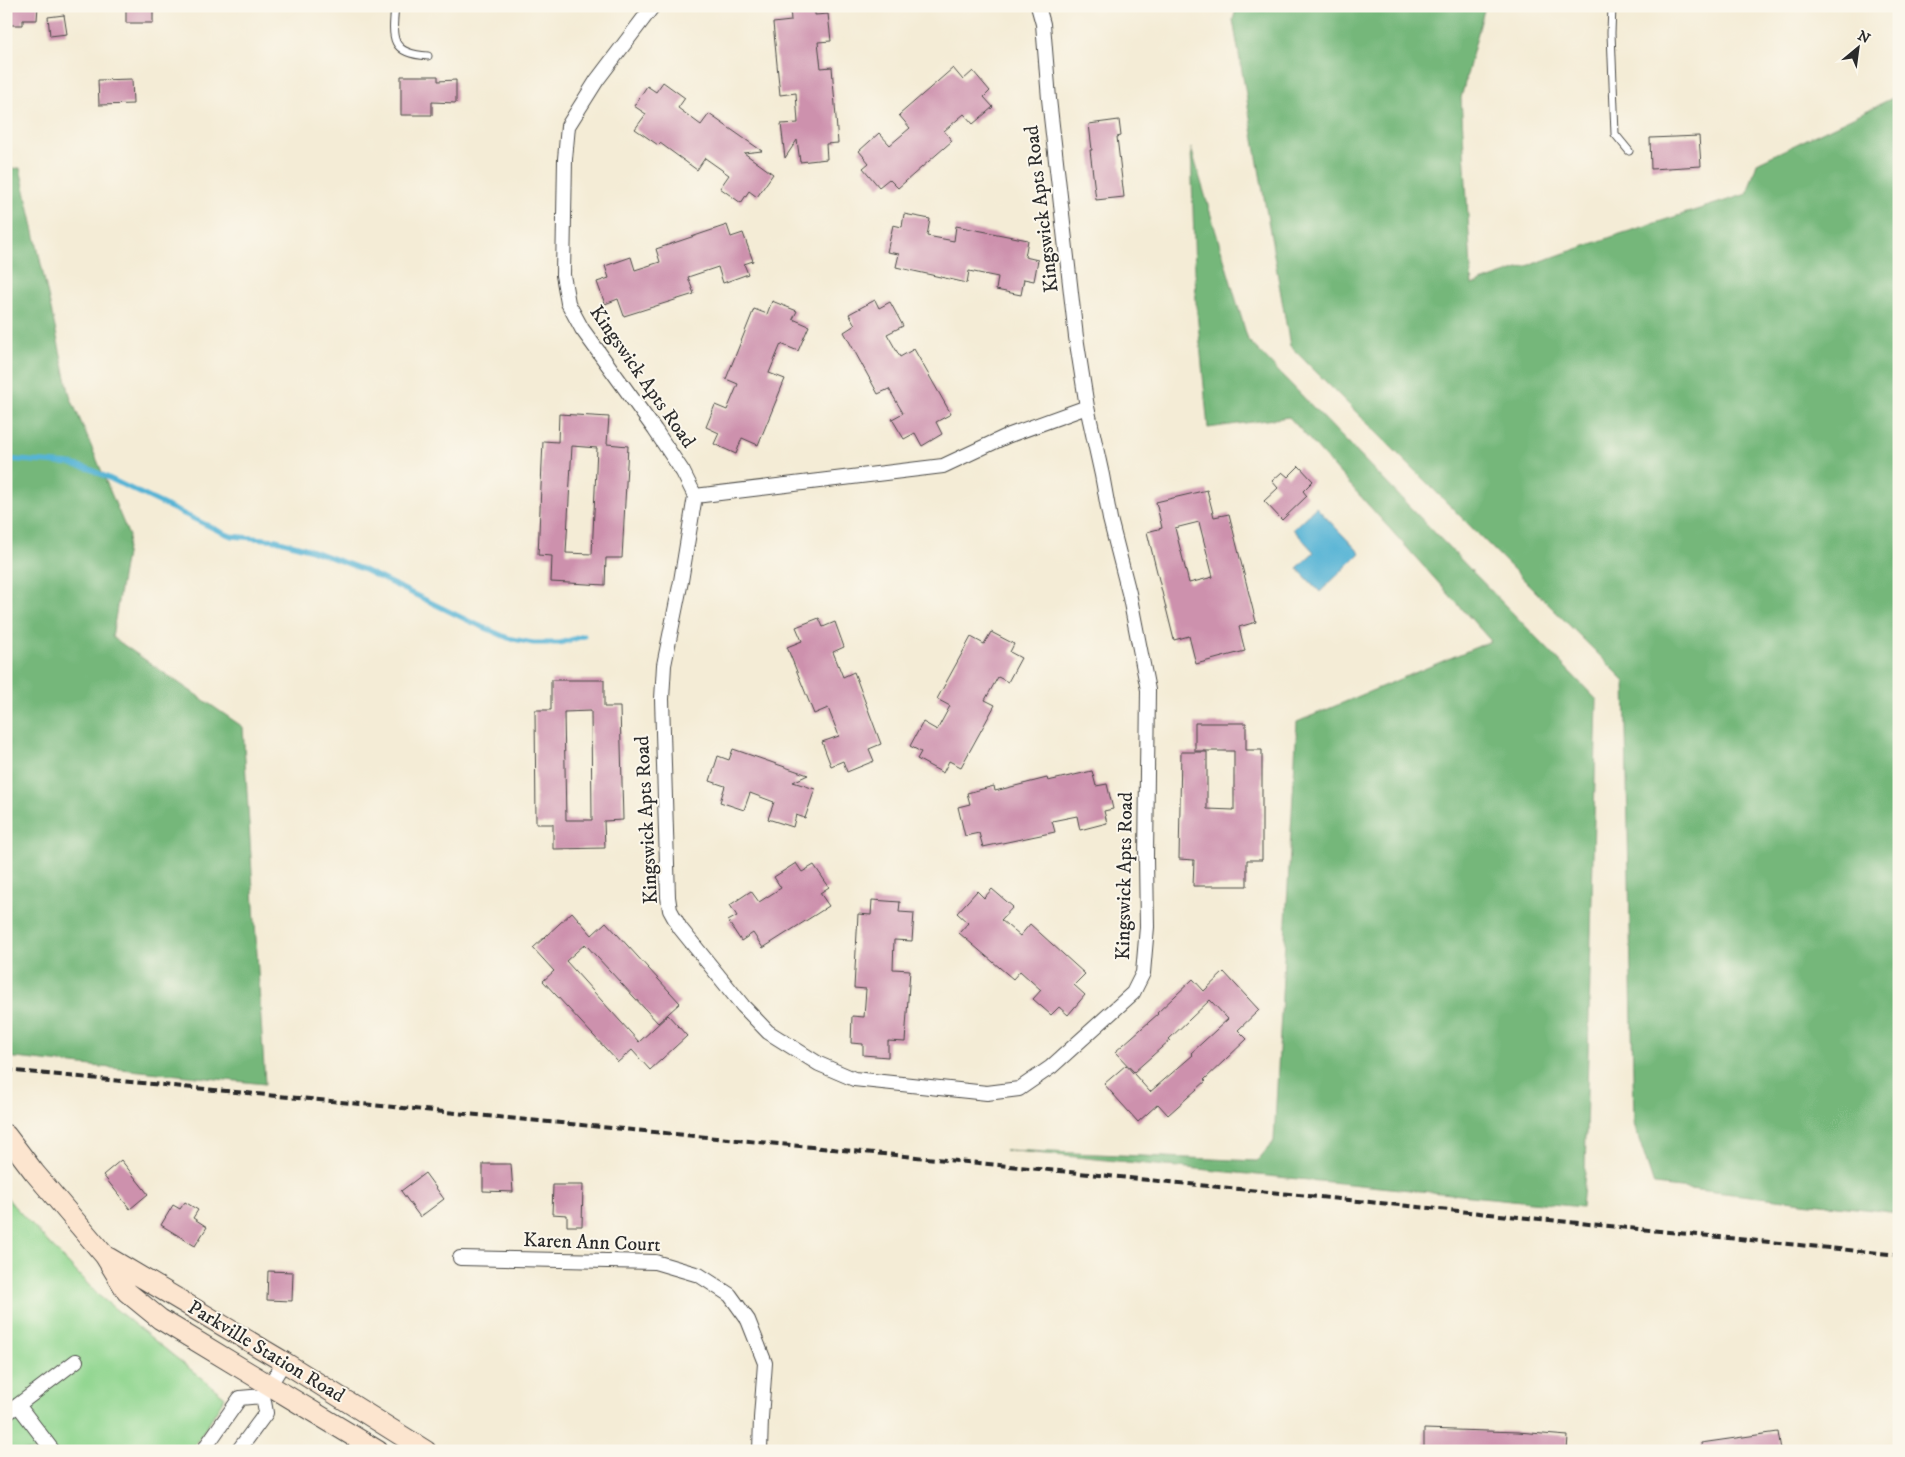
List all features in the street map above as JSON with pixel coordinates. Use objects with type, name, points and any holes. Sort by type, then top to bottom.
[{"type":"main road","name":"Parkville Station Road","points":[[6,1135],[34,1172],[105,1256],[128,1292],[160,1319],[266,1391],[378,1451]]},
{"type":"main road","name":"Parkville Station Road","points":[[105,1256],[284,1362],[426,1451]]},
{"type":"street","name":"Kingswick Apts Road","points":[[653,6],[597,80],[568,126],[565,159],[563,275],[568,303],[582,330],[655,430],[683,472],[695,496],[681,581],[664,665],[662,699],[670,910],[680,928],[743,1006],[768,1032],[819,1064],[854,1079],[987,1093],[1019,1089],[1051,1066],[1133,993],[1143,972],[1147,928],[1148,690],[1129,593],[1110,519],[1087,407],[1076,337],[1049,99],[1043,24],[1038,6]]},
{"type":"street","points":[[695,496],[943,466],[1007,436],[1087,407]]},
{"type":"street","name":"Karen Ann Court","points":[[460,1258],[655,1262],[699,1275],[730,1295],[748,1320],[765,1363],[760,1451]]},
{"type":"street","points":[[6,1414],[76,1361]]},
{"type":"street","points":[[238,1451],[266,1413],[266,1391],[284,1362]]},
{"type":"street","points":[[208,1451],[207,1445],[240,1398],[266,1391]]},
{"type":"street","points":[[18,1405],[53,1451]]},
{"type":"lane","points":[[395,6],[393,32],[399,48],[405,53],[428,56]]},
{"type":"lane","points":[[1612,6],[1614,134],[1629,151]]},
{"type":"green space","points":[[1237,6],[1485,6],[1461,98],[1472,285],[1620,234],[1747,194],[1757,163],[1899,95],[1899,1213],[1654,1185],[1634,1124],[1625,681],[1290,346],[1233,20]]},
{"type":"green space","points":[[1191,148],[1248,340],[1597,700],[1585,1172],[1582,1207],[1005,1150],[1257,1161],[1274,1141],[1297,722],[1491,641],[1289,417],[1208,428],[1196,302]]},
{"type":"green space","points":[[20,168],[70,396],[129,536],[112,637],[243,727],[265,1084],[6,1057],[6,169]]},
{"type":"green space","points":[[6,1196],[98,1295],[225,1397],[191,1451],[6,1451]]},
{"type":"water","points":[[1316,507],[1360,553],[1320,592],[1297,568],[1314,552],[1293,529]]},
{"type":"building","points":[[7,6],[38,6],[37,20],[23,20],[23,25],[7,25]]},
{"type":"building","points":[[126,6],[153,6],[153,23],[126,23]]},
{"type":"building","points":[[790,6],[815,6],[815,15],[828,14],[831,41],[818,42],[821,68],[832,67],[838,143],[826,144],[827,159],[800,162],[797,140],[785,158],[781,124],[798,123],[796,93],[780,95],[773,23],[791,21]]},
{"type":"building","points":[[64,15],[67,34],[50,36],[48,17]]},
{"type":"building","points":[[953,68],[963,80],[973,71],[990,91],[984,97],[993,107],[973,124],[964,114],[944,131],[952,141],[898,188],[889,179],[879,187],[863,168],[869,163],[859,151],[879,133],[890,145],[910,128],[899,115]]},
{"type":"building","points":[[401,76],[438,76],[438,81],[456,80],[456,103],[432,102],[432,115],[401,115]]},
{"type":"building","points":[[132,79],[133,104],[99,105],[98,80]]},
{"type":"building","points":[[663,82],[685,98],[678,108],[701,125],[709,114],[762,151],[744,153],[773,174],[757,197],[749,191],[741,203],[720,188],[729,175],[705,158],[697,170],[660,143],[658,145],[635,129],[646,114],[634,106],[647,86],[656,92]]},
{"type":"building","points":[[1119,120],[1121,136],[1117,137],[1124,197],[1096,200],[1089,124]]},
{"type":"building","points":[[1699,136],[1701,166],[1651,169],[1650,138]]},
{"type":"building","points":[[904,214],[930,219],[927,236],[954,241],[956,226],[1028,240],[1025,257],[1038,260],[1034,281],[1024,279],[1021,295],[996,290],[998,277],[969,271],[967,283],[896,267],[899,254],[887,252],[893,225],[902,227]]},
{"type":"building","points":[[727,225],[731,237],[743,233],[753,261],[744,264],[748,274],[723,283],[718,267],[688,277],[694,294],[624,316],[618,299],[605,304],[597,282],[609,278],[605,266],[631,257],[635,270],[660,262],[656,249]]},
{"type":"building","points":[[875,300],[879,308],[890,302],[903,326],[887,334],[900,357],[914,349],[951,414],[936,422],[942,434],[922,446],[915,433],[904,439],[892,419],[903,413],[889,389],[878,394],[844,332],[855,325],[849,314]]},
{"type":"building","points":[[772,301],[797,311],[793,319],[809,326],[798,351],[781,344],[769,373],[785,379],[758,445],[742,438],[736,454],[714,444],[719,433],[706,427],[715,405],[727,410],[738,384],[726,379],[754,309],[767,314]]},
{"type":"building","points":[[559,414],[609,417],[607,444],[628,446],[622,558],[606,558],[605,585],[551,582],[552,556],[538,555],[543,441],[558,442]],"holes":[[[572,446],[597,448],[592,554],[566,553]]]},
{"type":"building","points":[[1299,466],[1313,481],[1303,491],[1307,496],[1282,520],[1264,501],[1278,488],[1272,481],[1282,472],[1288,477]]},
{"type":"building","points":[[1207,490],[1214,517],[1229,514],[1256,622],[1239,627],[1245,651],[1196,664],[1189,636],[1174,640],[1147,532],[1162,528],[1156,502]],"holes":[[[1199,522],[1213,577],[1189,583],[1175,528]]]},
{"type":"building","points":[[819,618],[823,627],[835,622],[844,647],[833,652],[843,677],[854,672],[881,744],[869,749],[874,761],[847,772],[843,761],[831,766],[822,742],[839,736],[828,708],[814,714],[787,647],[802,641],[796,627]]},
{"type":"building","points":[[991,632],[1014,644],[1010,652],[1021,658],[1008,682],[998,677],[985,700],[995,705],[961,767],[949,761],[943,773],[917,759],[921,752],[910,746],[923,722],[937,730],[950,706],[937,699],[971,637],[984,644]]},
{"type":"building","points":[[551,680],[604,680],[604,707],[620,707],[623,820],[604,821],[605,848],[553,849],[553,824],[536,824],[535,710],[551,710]],"holes":[[[591,711],[592,820],[566,820],[564,712]]]},
{"type":"building","points":[[1195,723],[1246,723],[1246,750],[1262,750],[1262,860],[1247,860],[1247,886],[1193,886],[1194,860],[1179,859],[1181,752],[1207,752],[1207,809],[1234,810],[1234,751],[1195,751]]},
{"type":"building","points":[[733,749],[808,775],[793,782],[815,789],[805,818],[796,815],[793,827],[768,819],[774,802],[750,793],[744,810],[720,802],[725,786],[710,781],[718,756],[729,760]]},
{"type":"building","points":[[1092,771],[1096,786],[1107,784],[1113,809],[1104,811],[1107,823],[1080,830],[1077,816],[1052,821],[1055,832],[983,847],[979,833],[965,836],[958,807],[970,804],[967,793],[994,786],[995,791],[1047,778],[1048,781]]},
{"type":"building","points":[[796,863],[802,872],[814,865],[829,887],[820,893],[829,906],[763,948],[753,933],[741,941],[728,921],[737,916],[730,905],[751,891],[759,902],[781,888],[774,877]]},
{"type":"building","points":[[992,889],[1013,907],[1001,920],[1020,936],[1030,924],[1085,974],[1074,985],[1085,995],[1068,1015],[1059,1007],[1051,1015],[1033,999],[1041,990],[1020,971],[1013,979],[959,933],[968,923],[957,913],[977,891],[984,898]]},
{"type":"building","points":[[872,900],[900,902],[899,912],[914,913],[912,941],[894,940],[893,969],[910,970],[905,1042],[888,1041],[888,1057],[863,1055],[863,1044],[851,1043],[852,1016],[864,1017],[866,989],[854,988],[858,914],[871,915]]},
{"type":"building","points":[[572,912],[592,935],[606,922],[680,1003],[658,1023],[585,944],[566,961],[639,1042],[668,1015],[687,1036],[650,1070],[632,1050],[618,1062],[543,981],[554,971],[533,948]]},
{"type":"building","points":[[1224,972],[1259,1010],[1238,1030],[1247,1039],[1204,1080],[1206,1081],[1168,1115],[1158,1104],[1138,1122],[1104,1084],[1126,1065],[1150,1092],[1193,1055],[1191,1053],[1228,1019],[1210,1000],[1170,1040],[1134,1072],[1115,1052],[1158,1014],[1193,979],[1204,991]]},
{"type":"building","points":[[121,1160],[148,1194],[130,1209],[103,1175]]},
{"type":"building","points":[[483,1164],[511,1164],[513,1192],[483,1191]]},
{"type":"building","points":[[425,1173],[444,1199],[420,1217],[401,1191]]},
{"type":"building","points":[[553,1185],[583,1185],[582,1226],[567,1226],[567,1215],[552,1214]]},
{"type":"building","points":[[185,1202],[198,1210],[193,1218],[207,1227],[195,1246],[161,1225],[173,1205],[180,1209]]},
{"type":"building","points":[[268,1271],[293,1272],[292,1301],[267,1300]]},
{"type":"building","points":[[1424,1429],[1518,1432],[1568,1436],[1567,1451],[1424,1451]]},
{"type":"building","points":[[1778,1432],[1781,1451],[1702,1451],[1701,1443]]},
{"type":"waterway","points":[[6,459],[71,464],[90,469],[231,536],[276,540],[305,548],[362,569],[508,638],[533,643],[560,643],[584,636]]},
{"type":"railway","points":[[6,1070],[999,1165],[1899,1255]]}]
